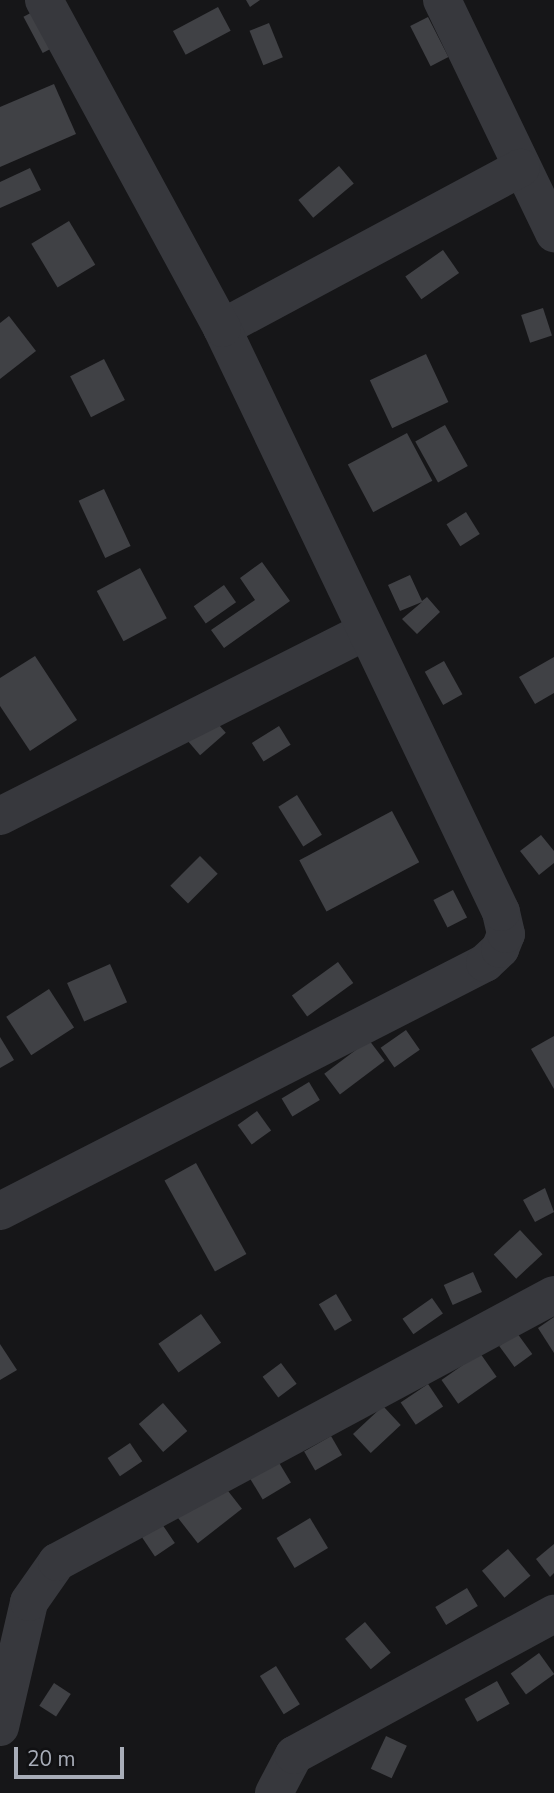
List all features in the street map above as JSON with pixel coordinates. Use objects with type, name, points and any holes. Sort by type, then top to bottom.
[{"type":"street","points":[[0,1211],[485,963],[500,949],[506,934],[501,912],[222,328],[44,0]]},
{"type":"street","points":[[442,0],[554,233]]},
{"type":"street","points":[[222,328],[521,168]]},
{"type":"street","points":[[0,816],[365,632]]},
{"type":"street","points":[[0,1727],[29,1602],[57,1562],[554,1296]]},
{"type":"street","points":[[274,1793],[294,1755],[554,1614]]},
{"type":"building","points":[[246,0],[260,0],[250,7]]},
{"type":"building","points":[[42,7],[61,43],[43,53],[23,17]]},
{"type":"building","points":[[218,7],[231,31],[186,55],[173,31]]},
{"type":"building","points":[[428,17],[448,57],[431,66],[410,26]]},
{"type":"building","points":[[269,23],[283,57],[263,65],[250,31]]},
{"type":"building","points":[[54,84],[76,134],[0,167],[0,107]]},
{"type":"building","points":[[339,166],[354,184],[313,218],[298,200]]},
{"type":"building","points":[[30,168],[41,190],[0,208],[0,182]]},
{"type":"building","points":[[69,221],[95,265],[58,287],[31,244]]},
{"type":"building","points":[[443,250],[459,273],[421,299],[405,276]]},
{"type":"building","points":[[543,308],[552,336],[530,343],[521,315]]},
{"type":"building","points":[[9,316],[36,351],[0,379],[0,323]]},
{"type":"building","points":[[426,354],[448,402],[392,428],[370,380]]},
{"type":"building","points":[[104,359],[125,400],[91,417],[70,376]]},
{"type":"building","points":[[445,425],[468,466],[438,483],[415,441]]},
{"type":"building","points":[[407,433],[432,481],[373,512],[348,464]]},
{"type":"building","points":[[104,489],[131,546],[105,558],[79,501]]},
{"type":"building","points":[[466,512],[480,534],[460,546],[446,524]]},
{"type":"building","points":[[262,562],[290,601],[224,648],[211,630],[255,600],[240,578]]},
{"type":"building","points":[[140,568],[167,618],[123,641],[97,591]]},
{"type":"building","points":[[410,575],[422,601],[427,597],[440,612],[417,634],[402,619],[422,602],[400,611],[388,585]]},
{"type":"building","points":[[224,585],[236,602],[206,623],[194,606]]},
{"type":"building","points":[[35,656],[77,720],[30,751],[0,706],[0,678]]},
{"type":"building","points":[[554,657],[554,693],[535,704],[519,677]]},
{"type":"building","points":[[444,661],[462,694],[443,705],[425,672]]},
{"type":"building","points":[[212,717],[226,733],[200,755],[186,739]]},
{"type":"building","points":[[279,726],[291,745],[264,762],[252,743]]},
{"type":"building","points":[[297,795],[322,835],[303,847],[278,807]]},
{"type":"building","points":[[392,811],[419,862],[327,912],[299,860]]},
{"type":"building","points":[[541,835],[554,851],[554,863],[539,875],[520,851]]},
{"type":"building","points":[[200,856],[218,874],[188,903],[170,886]]},
{"type":"building","points":[[453,890],[467,918],[447,928],[433,900]]},
{"type":"building","points":[[338,962],[353,983],[307,1017],[292,996]]},
{"type":"building","points":[[110,964],[127,1002],[84,1021],[67,983]]},
{"type":"building","points":[[49,989],[74,1028],[31,1055],[6,1017]]},
{"type":"building","points":[[406,1030],[420,1050],[394,1067],[381,1048]]},
{"type":"building","points":[[554,1036],[554,1089],[531,1049]]},
{"type":"building","points":[[0,1037],[14,1060],[0,1068]]},
{"type":"building","points":[[369,1040],[385,1061],[340,1094],[324,1074]]},
{"type":"building","points":[[309,1082],[320,1100],[292,1116],[282,1098]]},
{"type":"building","points":[[257,1111],[271,1130],[252,1145],[238,1125]]},
{"type":"building","points":[[196,1163],[246,1254],[215,1271],[165,1180]]},
{"type":"building","points":[[545,1188],[554,1212],[535,1222],[523,1200]]},
{"type":"building","points":[[520,1230],[543,1254],[516,1279],[494,1255]]},
{"type":"building","points":[[473,1272],[482,1292],[453,1305],[444,1285]]},
{"type":"building","points":[[336,1294],[352,1321],[335,1331],[319,1304]]},
{"type":"building","points":[[432,1298],[443,1314],[413,1334],[403,1319]]},
{"type":"building","points":[[201,1314],[221,1343],[178,1372],[158,1344]]},
{"type":"building","points":[[554,1317],[554,1353],[538,1328]]},
{"type":"building","points":[[517,1333],[532,1354],[514,1367],[499,1346]]},
{"type":"building","points":[[0,1344],[17,1370],[0,1380]]},
{"type":"building","points":[[480,1353],[497,1377],[458,1404],[441,1380]]},
{"type":"building","points":[[281,1363],[297,1384],[278,1398],[263,1377]]},
{"type":"building","points":[[428,1384],[443,1406],[416,1425],[401,1402]]},
{"type":"building","points":[[163,1403],[187,1431],[163,1452],[139,1424]]},
{"type":"building","points":[[383,1406],[401,1425],[371,1453],[353,1434]]},
{"type":"building","points":[[331,1436],[342,1455],[315,1471],[304,1452]]},
{"type":"building","points":[[130,1443],[142,1461],[120,1476],[108,1458]]},
{"type":"building","points":[[275,1456],[291,1483],[263,1500],[247,1473]]},
{"type":"building","points":[[221,1482],[242,1509],[198,1543],[177,1516]]},
{"type":"building","points":[[310,1518],[328,1548],[295,1568],[277,1538]]},
{"type":"building","points":[[162,1524],[175,1543],[155,1556],[142,1537]]},
{"type":"building","points":[[554,1544],[554,1573],[550,1577],[536,1559]]},
{"type":"building","points":[[508,1549],[530,1576],[504,1598],[482,1571]]},
{"type":"building","points":[[467,1588],[478,1606],[446,1625],[435,1607]]},
{"type":"building","points":[[365,1622],[391,1653],[371,1669],[345,1639]]},
{"type":"building","points":[[539,1653],[554,1674],[526,1695],[511,1674]]},
{"type":"building","points":[[276,1666],[300,1704],[284,1714],[260,1676]]},
{"type":"building","points":[[497,1681],[510,1704],[477,1722],[465,1699]]},
{"type":"building","points":[[54,1683],[71,1694],[56,1717],[39,1706]]},
{"type":"building","points":[[386,1736],[407,1746],[392,1778],[371,1769]]}]
